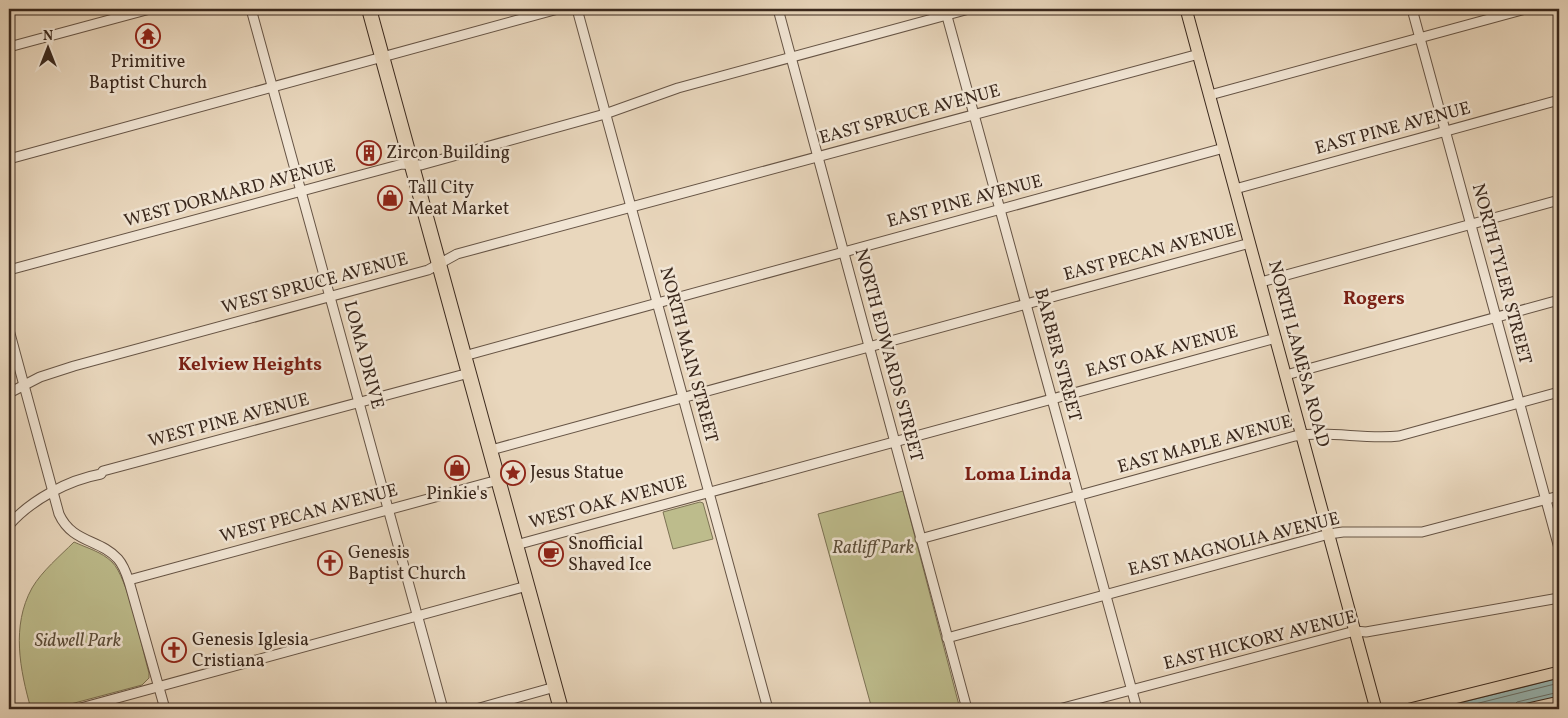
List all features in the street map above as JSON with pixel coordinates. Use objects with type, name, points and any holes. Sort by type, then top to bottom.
[{"type":"highway","points":[[369,9],[561,709]]},
{"type":"main road","name":"NORTH LAMESA ROAD","points":[[1186,9],[1376,709]]},
{"type":"main road","points":[[1410,709],[1559,672]]},
{"type":"main road","points":[[1528,709],[1559,703]]},
{"type":"street","points":[[9,47],[150,9]]},
{"type":"street","name":"LOMA DRIVE","points":[[251,9],[443,709]]},
{"type":"street","points":[[9,159],[558,9]]},
{"type":"street","name":"NORTH MAIN STREET","points":[[576,9],[768,709]]},
{"type":"street","name":"NORTH EDWARDS STREET","points":[[778,9],[967,709]]},
{"type":"street","name":"WEST DORMARD AVENUE","points":[[9,270],[402,164],[421,165],[605,114],[678,88],[791,58],[946,12],[970,9]]},
{"type":"street","name":"NORTH TYLER STREET","points":[[1412,9],[1559,548]]},
{"type":"street","points":[[1210,95],[1522,10]]},
{"type":"street","name":"BARBER STREET","points":[[946,12],[1137,709]]},
{"type":"street","name":"EAST SPRUCE AVENUE","points":[[631,208],[1199,54]]},
{"type":"street","name":"EAST PINE AVENUE","points":[[1235,189],[1559,100]]},
{"type":"street","name":"EAST PINE AVENUE","points":[[657,303],[1224,148]]},
{"type":"street","points":[[1261,282],[1559,200]]},
{"type":"street","name":"WEST SPRUCE AVENUE","points":[[9,393],[40,377],[74,366],[428,270],[457,254],[631,208]]},
{"type":"street","name":"EAST PECAN AVENUE","points":[[683,398],[1250,243]]},
{"type":"street","points":[[1286,375],[1559,300]]},
{"type":"street","points":[[464,356],[657,303]]},
{"type":"street","points":[[9,330],[59,514],[67,528],[77,536],[104,549],[116,557],[123,565],[166,709]]},
{"type":"street","name":"EAST OAK AVENUE","points":[[709,492],[1276,338]]},
{"type":"street","name":"WEST PINE AVENUE","points":[[9,525],[25,510],[52,493],[75,482],[101,474],[104,471],[469,373]]},
{"type":"street","name":"EAST MAPLE AVENUE","points":[[920,539],[1302,435],[1399,436],[1559,392]]},
{"type":"street","points":[[491,450],[683,398]]},
{"type":"street","name":"WEST PECAN AVENUE","points":[[129,580],[498,480]]},
{"type":"street","name":"WEST OAK AVENUE","points":[[516,546],[709,492]]},
{"type":"street","name":"EAST MAGNOLIA AVENUE","points":[[948,638],[1329,534],[1343,532],[1422,532],[1559,496]]},
{"type":"street","points":[[77,709],[528,586]]},
{"type":"street","name":"EAST HICKORY AVENUE","points":[[1059,709],[1354,631],[1366,632],[1559,598]]},
{"type":"street","points":[[476,709],[555,687]]},
{"type":"green space","name":"Ratliff Park","points":[[903,491],[960,709],[872,709],[818,514]]},
{"type":"green space","points":[[700,502],[703,503],[713,539],[673,549],[663,512]]},
{"type":"green space","name":"Sidwell Park","points":[[74,542],[104,556],[118,570],[124,582],[134,614],[149,678],[142,685],[52,709],[31,709],[21,664],[21,617],[25,603],[36,582],[51,564]]},
{"type":"water","points":[[1559,678],[1559,697],[1509,709],[1435,709]]},
{"type":"place","name":"Primitive Baptist Church","points":[[148,36]]},
{"type":"place","name":"Zircon Building","points":[[369,153]]},
{"type":"place","name":"Tall City Meat Market","points":[[390,198]]},
{"type":"place","name":"Pinkie's","points":[[457,468]]},
{"type":"place","name":"Jesus Statue","points":[[513,473]]},
{"type":"place","name":"Snofficial Shaved Ice","points":[[551,554]]},
{"type":"place","name":"Genesis Baptist Church","points":[[330,563]]},
{"type":"place","name":"Genesis Iglesia Cristiana","points":[[174,650]]},
{"type":"district","name":"Rogers","points":[[1374,299]]},
{"type":"district","name":"Kelview Heights","points":[[250,365]]},
{"type":"district","name":"Loma Linda","points":[[1018,475]]}]
